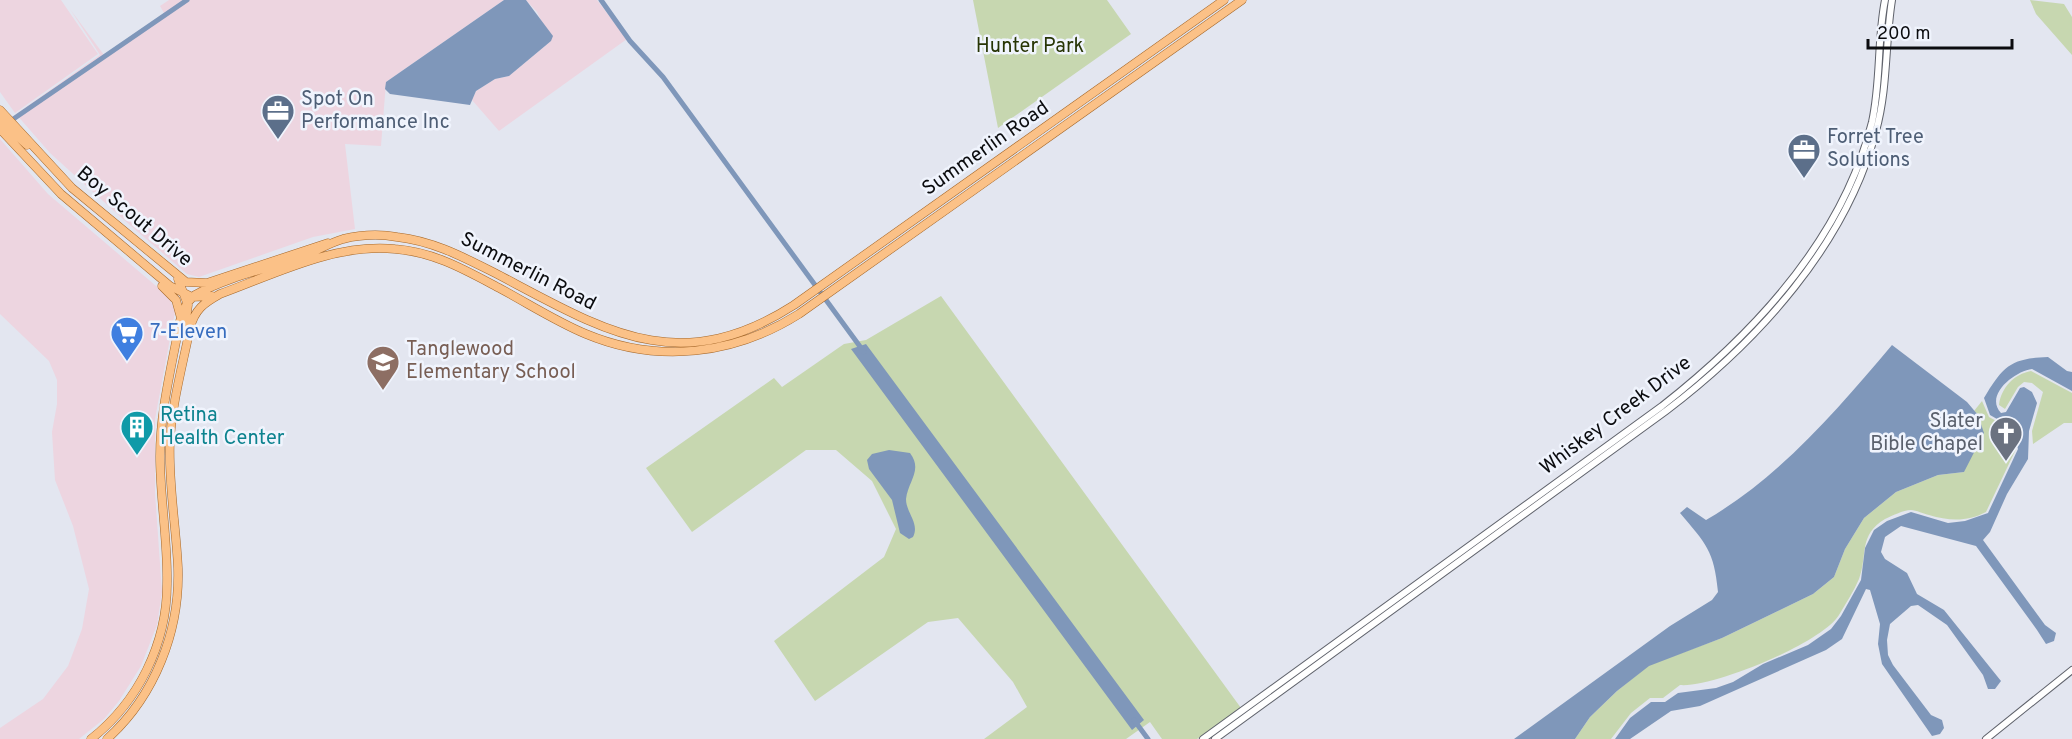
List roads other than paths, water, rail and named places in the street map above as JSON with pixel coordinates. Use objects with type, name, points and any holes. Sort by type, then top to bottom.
[{"type":"main road","name":"Summerlin Road","points":[[188,298],[341,240],[387,236],[432,244],[465,257],[596,326],[650,340],[691,342],[731,335],[771,319],[809,295],[1224,0]]},
{"type":"main road","name":"Summerlin Road","points":[[107,739],[127,718],[152,682],[174,621],[178,568],[171,434],[194,315],[204,303],[220,294],[336,253],[370,248],[405,250],[457,266],[586,334],[634,348],[677,352],[718,349],[752,339],[783,325],[1242,0]]},
{"type":"main road","name":"Boy Scout Drive","points":[[1,114],[11,133],[61,194],[108,236],[188,298],[206,298],[220,294]]},
{"type":"main road","name":"Boy Scout Drive","points":[[0,129],[11,133],[33,149],[91,205],[173,274],[188,283],[207,283],[314,246],[341,240]]},
{"type":"main road","points":[[108,236],[120,252],[173,295],[181,318]]},
{"type":"main road","points":[[173,274],[188,298],[180,357],[182,370]]},
{"type":"main road","points":[[91,739],[133,694],[153,657],[161,630],[168,585],[160,459],[163,410],[181,318],[188,298]]},
{"type":"main road","points":[[163,410],[171,434]]},
{"type":"street","name":"Whiskey Creek Drive","points":[[1203,739],[1662,406],[1701,374],[1759,318],[1821,238],[1844,199],[1856,170],[1876,100],[1885,0]]},
{"type":"street","name":"Whiskey Creek Drive","points":[[1215,739],[1666,411],[1719,367],[1758,328],[1796,284],[1826,242],[1862,175],[1876,130],[1884,92],[1892,0]]},
{"type":"street","points":[[1986,739],[2072,670]]},
{"type":"water","points":[[504,0],[526,0],[553,36],[551,41],[509,76],[495,79],[476,91],[470,105],[390,94],[385,89],[386,82]]},
{"type":"water","points":[[866,344],[1144,720],[1132,730],[851,349]]},
{"type":"water","points":[[1892,345],[1967,402],[1978,415],[1984,433],[1964,472],[1938,475],[1896,492],[1864,518],[1845,549],[1834,577],[1813,594],[1722,638],[1649,666],[1617,691],[1590,717],[1575,739],[1514,739],[1670,626],[1712,600],[1718,592],[1711,557],[1707,548],[1680,513],[1687,507],[1706,520],[1759,484],[1806,441]]},
{"type":"water","points":[[2048,357],[2067,371],[2072,372],[2072,391],[2032,369],[2010,379],[1996,399],[2001,413],[2006,412],[2020,388],[2024,387],[2032,392],[2037,403],[2029,431],[2028,459],[2007,494],[1990,532],[1983,540],[2045,625],[2056,633],[2054,641],[2046,644],[1976,546],[1901,526],[1885,537],[1881,552],[1885,559],[1907,573],[1917,594],[1944,610],[2001,681],[1995,689],[1988,689],[1983,675],[1947,625],[1918,605],[1911,606],[1890,624],[1887,640],[1888,655],[1931,715],[1942,720],[1944,728],[1940,734],[1932,736],[1882,664],[1878,644],[1880,624],[1870,590],[1866,589],[1842,639],[1826,650],[1700,706],[1671,711],[1630,739],[1615,739],[1630,718],[1651,702],[1665,702],[1678,693],[1716,688],[1733,682],[1763,664],[1808,645],[1831,629],[1861,580],[1865,548],[1874,530],[1887,521],[1911,512],[1948,523],[1965,521],[1988,513],[2018,449],[2011,427],[1990,415],[1984,398],[1997,378],[2009,366],[2025,359]]},
{"type":"water","points":[[889,450],[910,453],[914,459],[914,476],[906,499],[915,532],[909,539],[900,533],[892,500],[869,469],[867,460],[872,454]]},
{"type":"waterway","points":[[9,122],[187,0]]},
{"type":"waterway","points":[[601,0],[630,41],[663,77],[864,352]]},
{"type":"waterway","points":[[1134,720],[1148,739]]},
{"type":"place","name":"Spot On Performance Inc","points":[[278,140]]},
{"type":"place","name":"Forret Tree Solutions","points":[[1804,179]]},
{"type":"place","name":"7-Eleven","points":[[127,362]]},
{"type":"place","name":"Tanglewood Elementary School","points":[[383,391]]},
{"type":"place","name":"Retina Health Center","points":[[137,456]]},
{"type":"place","name":"Slater Bible Chapel","points":[[2006,462]]},
{"type":"park label","name":"Hunter Park","points":[[1030,47]]}]
